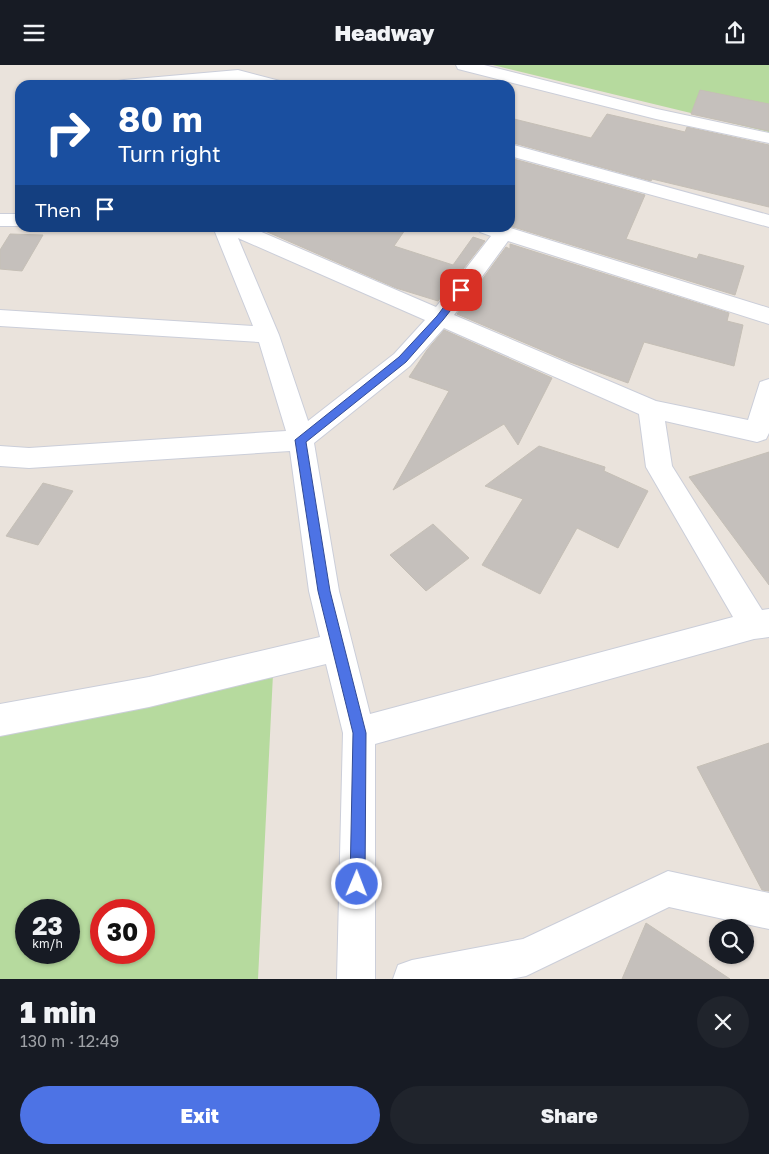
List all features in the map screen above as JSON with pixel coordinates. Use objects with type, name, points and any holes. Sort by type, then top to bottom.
[{"type":"street","points":[[464,65],[656,114],[769,138]]},
{"type":"street","points":[[123,80],[238,75],[256,80]]},
{"type":"street","points":[[515,150],[769,221]]},
{"type":"street","points":[[0,220],[15,220]]},
{"type":"street","points":[[225,232],[268,335],[301,440],[324,591],[359,733],[356,979]]},
{"type":"street","points":[[242,232],[651,409],[757,432],[769,388]]},
{"type":"street","points":[[0,456],[29,458],[301,440],[402,360],[440,318],[494,232]]},
{"type":"street","points":[[501,232],[769,316]]},
{"type":"street","points":[[0,318],[268,335]]},
{"type":"street","points":[[359,733],[761,624],[660,467],[651,409]]},
{"type":"street","points":[[0,720],[149,693],[338,647]]},
{"type":"street","points":[[412,979],[526,957],[668,889],[769,911]]},
{"type":"green space","points":[[493,65],[769,65],[769,132]]},
{"type":"green space","points":[[273,674],[258,979],[0,979],[0,735]]},
{"type":"building","points":[[700,90],[769,104],[769,131],[691,114]]},
{"type":"building","points":[[607,114],[685,132],[687,127],[769,145],[769,207],[652,179],[651,181],[515,143],[515,119],[591,138]]},
{"type":"building","points":[[515,159],[645,195],[626,239],[697,259],[699,254],[744,266],[735,295],[515,228]]},
{"type":"building","points":[[267,232],[404,232],[394,246],[453,265],[473,237],[485,241],[438,301],[396,288]]},
{"type":"building","points":[[10,234],[43,235],[22,271],[0,269],[0,250]]},
{"type":"building","points":[[510,244],[729,313],[727,321],[743,325],[734,366],[644,342],[628,383],[570,362],[457,314],[506,247],[510,249]]},
{"type":"building","points":[[444,330],[552,378],[518,445],[504,424],[393,490],[449,391],[409,377],[427,350]]},
{"type":"building","points":[[539,446],[605,467],[604,471],[648,491],[618,548],[577,528],[540,594],[482,565],[523,499],[485,486]]},
{"type":"building","points":[[769,452],[769,585],[689,477]]},
{"type":"building","points":[[43,483],[73,491],[38,545],[6,536]]},
{"type":"building","points":[[433,524],[469,558],[426,591],[390,555]]},
{"type":"building","points":[[769,743],[769,891],[762,890],[697,767]]},
{"type":"building","points":[[646,923],[730,979],[622,979]]},
{"type":"route","points":[[357,884],[359,733],[324,591],[301,440],[402,360],[440,318],[461,290]]}]
